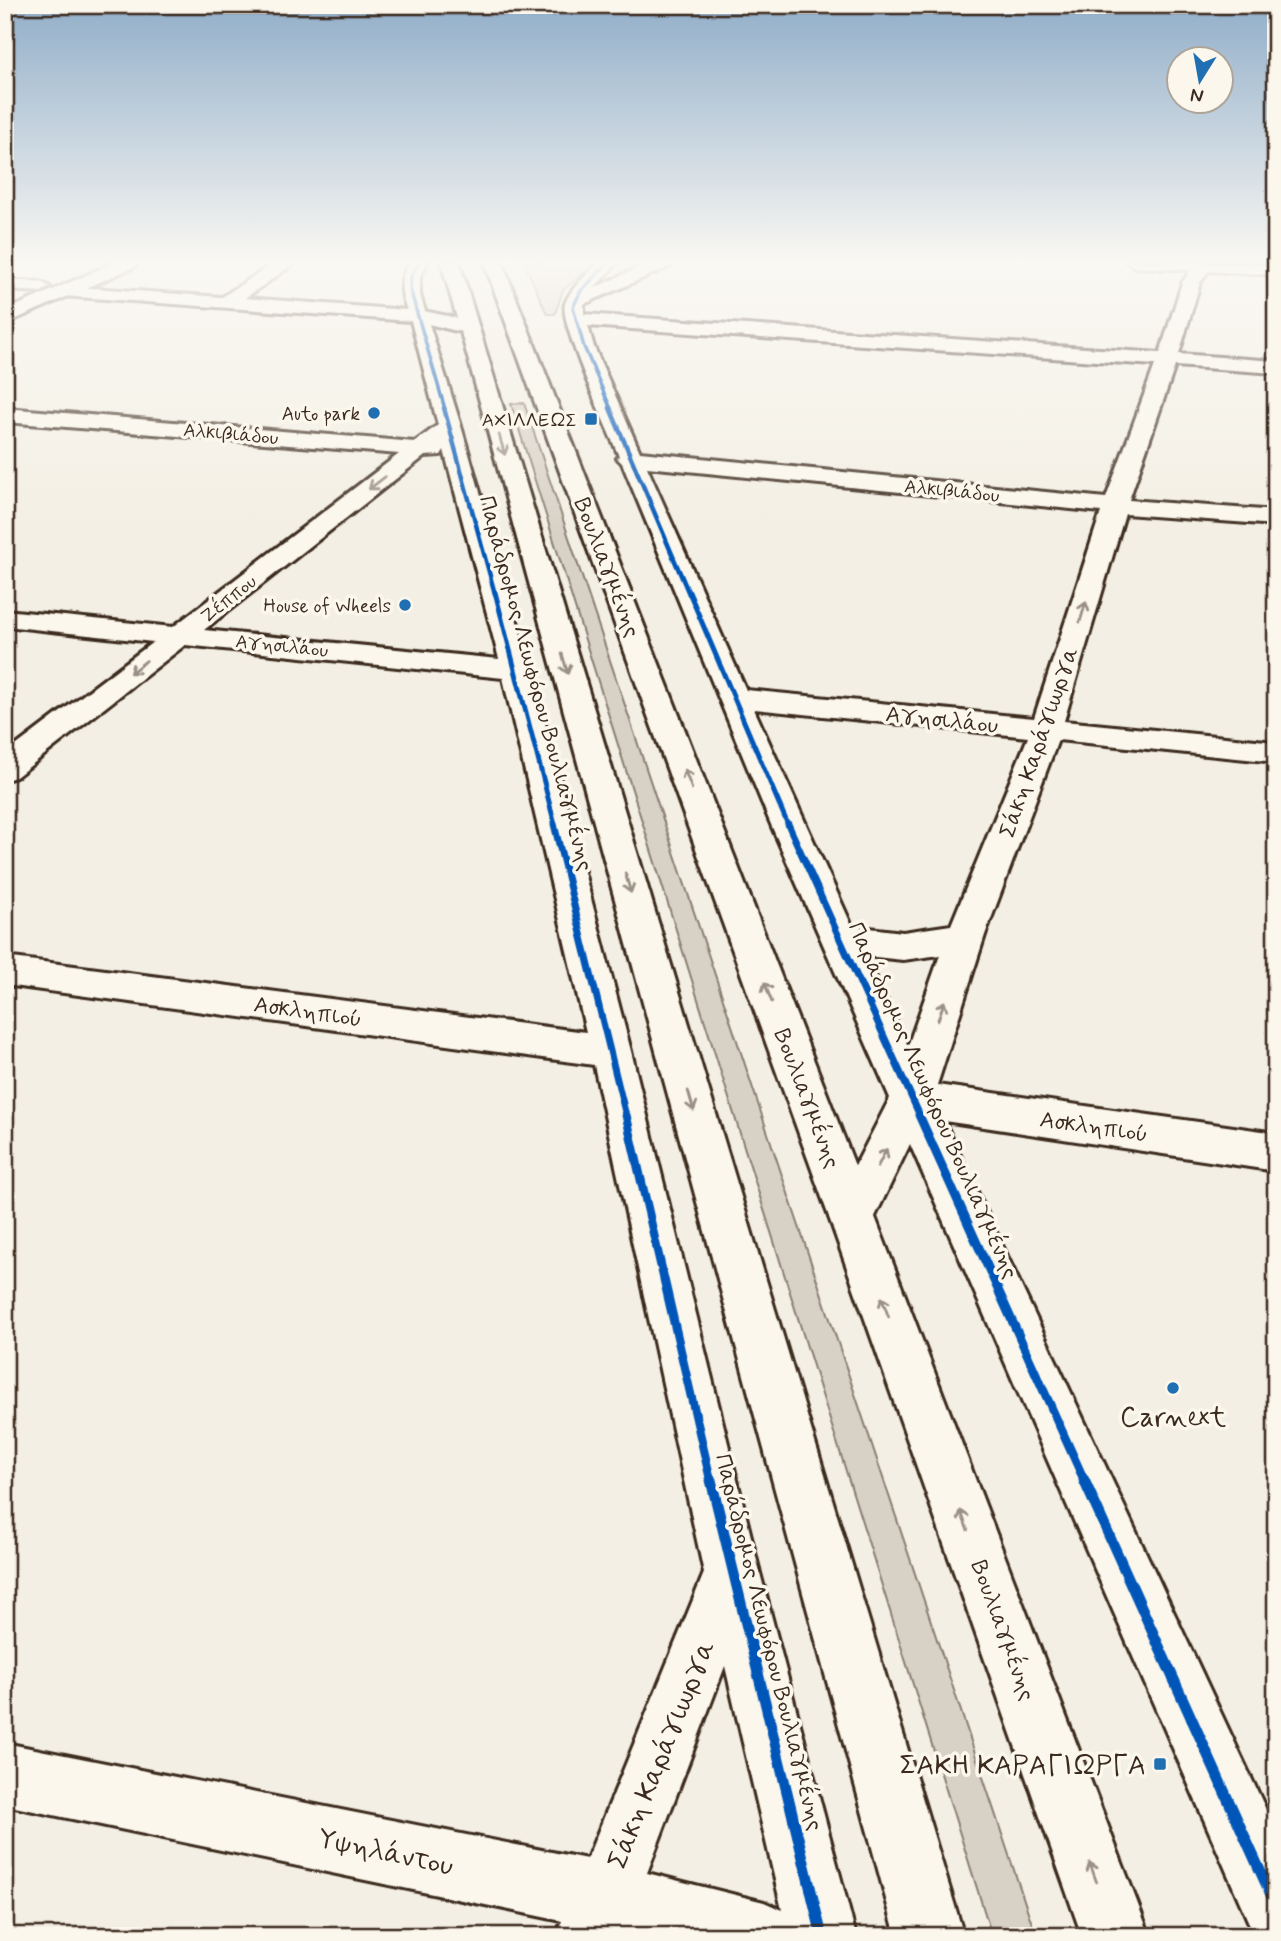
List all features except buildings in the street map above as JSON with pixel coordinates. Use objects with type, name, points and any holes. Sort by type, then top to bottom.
[{"type":"street","name":"Παράδρομος Λεωφόρου Βουλιαγμένης","points":[[419,353],[442,442],[516,670],[611,1051],[732,1573],[822,1936]]},
{"type":"street","points":[[476,353],[930,1936]]},
{"type":"street","name":"Βουλιαγμένης","points":[[527,353],[852,1217],[1116,1936]]},
{"type":"street","name":"Παράδρομος Λεωφόρου Βουλιαγμένης","points":[[589,353],[629,458],[733,698],[1276,1906]]},
{"type":"street","points":[[1075,353],[1276,368]]},
{"type":"street","name":"Σάκη Καράγιωργα","points":[[852,1217],[911,1099],[966,935],[1046,730],[1115,506],[1169,353]]},
{"type":"street","name":"Αλκιβιάδου","points":[[5,415],[442,442]]},
{"type":"street","name":"Ζέππου","points":[[5,770],[180,635],[442,442]]},
{"type":"street","name":"Αλκιβιάδου","points":[[629,458],[1115,506],[1276,518]]},
{"type":"street","name":"Αγησιλάου","points":[[5,618],[516,670]]},
{"type":"street","name":"Αγησιλάου","points":[[733,698],[1276,752]]},
{"type":"street","points":[[839,937],[883,946],[928,946],[966,935]]},
{"type":"street","name":"Ασκληπιού","points":[[5,971],[611,1051]]},
{"type":"street","name":"Ασκληπιού","points":[[911,1099],[1276,1152]]},
{"type":"street","name":"Σάκη Καράγιωργα","points":[[597,1916],[732,1573]]},
{"type":"street","name":"Υψηλάντου","points":[[5,1774],[597,1916],[764,1936]]},
{"type":"shaded area","points":[[524,403],[1036,1936],[992,1936],[511,404]]},
{"type":"cycle path","points":[[429,353],[516,670],[611,1051],[732,1573],[822,1936]]},
{"type":"cycle path","points":[[586,353],[789,827],[1276,1906]]},
{"type":"place","name":"Auto park","points":[[374,413]]},
{"type":"place","name":"ΑΧΙΛΛΕΩΣ","points":[[591,419]]},
{"type":"place","name":"House of Wheels","points":[[405,605]]},
{"type":"place","name":"Carnext","points":[[1173,1388]]},
{"type":"place","name":"ΣΑΚΗ ΚΑΡΑΓΙΩΡΓΑ","points":[[1160,1764]]}]
